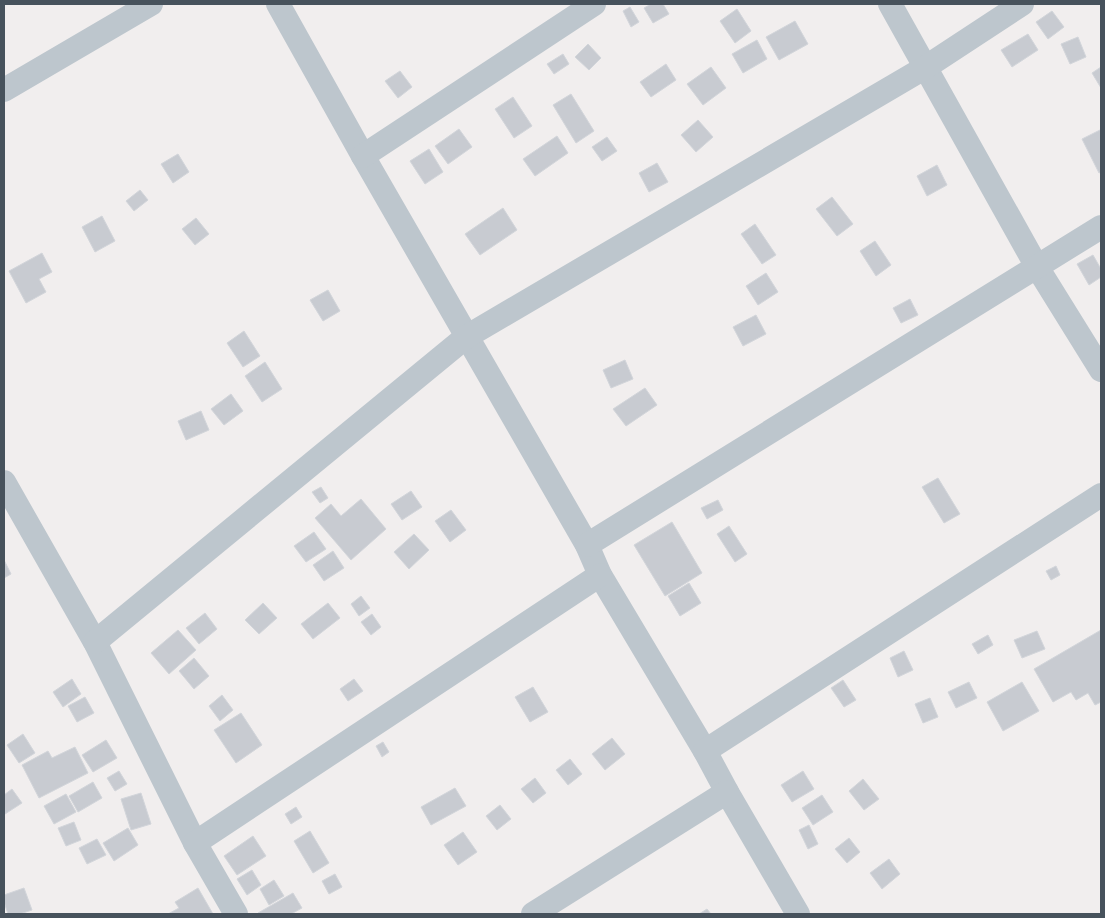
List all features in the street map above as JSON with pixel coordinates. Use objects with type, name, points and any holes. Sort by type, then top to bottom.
[{"type":"street","points":[[4,90],[151,4]]},
{"type":"street","points":[[278,4],[466,337],[587,545],[600,575],[705,751],[798,914]]},
{"type":"street","points":[[363,156],[594,4]]},
{"type":"street","points":[[890,4],[1037,267],[1101,370]]},
{"type":"street","points":[[95,642],[466,337],[926,67],[1022,4]]},
{"type":"street","points":[[587,545],[1101,227]]},
{"type":"street","points":[[4,482],[95,642],[195,843],[236,914]]},
{"type":"street","points":[[705,751],[1101,495]]},
{"type":"street","points":[[195,843],[600,575]]},
{"type":"street","points":[[533,914],[727,792]]},
{"type":"building","points":[[651,4],[663,4],[669,14],[653,23],[644,8]]},
{"type":"building","points":[[630,7],[639,22],[631,27],[623,11]]},
{"type":"building","points":[[737,9],[751,31],[735,43],[720,21]]},
{"type":"building","points":[[1052,11],[1064,27],[1048,39],[1036,22]]},
{"type":"building","points":[[795,21],[808,44],[779,60],[766,37]]},
{"type":"building","points":[[1028,34],[1038,50],[1012,67],[1001,50]]},
{"type":"building","points":[[1078,37],[1086,57],[1070,64],[1061,44]]},
{"type":"building","points":[[757,40],[767,59],[743,73],[732,54]]},
{"type":"building","points":[[588,44],[601,58],[589,70],[575,57]]},
{"type":"building","points":[[563,54],[569,64],[554,74],[547,64]]},
{"type":"building","points":[[666,64],[676,80],[651,97],[640,82]]},
{"type":"building","points":[[711,67],[726,88],[703,105],[687,84]]},
{"type":"building","points":[[1101,67],[1101,88],[1092,73]]},
{"type":"building","points":[[400,71],[412,87],[398,98],[385,81]]},
{"type":"building","points":[[571,94],[594,131],[576,143],[553,105]]},
{"type":"building","points":[[513,97],[532,126],[514,138],[495,109]]},
{"type":"building","points":[[698,120],[713,137],[696,152],[681,135]]},
{"type":"building","points":[[459,129],[472,147],[448,164],[435,146]]},
{"type":"building","points":[[1100,130],[1101,172],[1099,173],[1082,139]]},
{"type":"building","points":[[557,136],[568,153],[535,176],[523,159]]},
{"type":"building","points":[[607,137],[617,151],[602,161],[592,147]]},
{"type":"building","points":[[429,149],[443,172],[425,184],[410,161]]},
{"type":"building","points":[[178,154],[189,172],[173,183],[161,164]]},
{"type":"building","points":[[657,163],[668,182],[649,192],[639,173]]},
{"type":"building","points":[[937,165],[947,185],[927,196],[917,176]]},
{"type":"building","points":[[140,190],[148,200],[134,211],[126,201]]},
{"type":"building","points":[[832,197],[853,224],[837,236],[816,209]]},
{"type":"building","points":[[503,208],[517,230],[480,255],[465,234]]},
{"type":"building","points":[[102,216],[115,241],[95,252],[82,227]]},
{"type":"building","points":[[196,218],[209,234],[195,245],[182,229]]},
{"type":"building","points":[[755,224],[776,255],[762,264],[741,234]]},
{"type":"building","points":[[875,241],[891,265],[876,276],[860,251]]},
{"type":"building","points":[[42,253],[52,272],[39,279],[46,292],[26,303],[9,271]]},
{"type":"building","points":[[1093,255],[1101,269],[1101,277],[1089,285],[1077,264]]},
{"type":"building","points":[[766,273],[778,292],[758,305],[746,286]]},
{"type":"building","points":[[328,290],[340,311],[323,321],[310,300]]},
{"type":"building","points":[[910,299],[918,315],[901,323],[893,308]]},
{"type":"building","points":[[756,315],[766,334],[743,346],[733,327]]},
{"type":"building","points":[[244,331],[260,356],[243,367],[227,343]]},
{"type":"building","points":[[625,360],[633,379],[611,388],[603,370]]},
{"type":"building","points":[[265,362],[282,389],[262,402],[245,376]]},
{"type":"building","points":[[645,388],[657,405],[626,426],[613,409]]},
{"type":"building","points":[[231,394],[243,411],[224,425],[211,409]]},
{"type":"building","points":[[201,411],[209,430],[186,440],[178,421]]},
{"type":"building","points":[[938,478],[960,514],[944,523],[922,487]]},
{"type":"building","points":[[321,487],[328,498],[320,503],[312,492]]},
{"type":"building","points":[[411,491],[422,507],[402,520],[391,504]]},
{"type":"building","points":[[361,499],[386,529],[351,560],[315,518],[331,504],[341,516]]},
{"type":"building","points":[[718,500],[723,510],[707,519],[701,508]]},
{"type":"building","points":[[451,510],[466,530],[450,542],[435,521]]},
{"type":"building","points":[[672,522],[702,573],[665,596],[634,545]]},
{"type":"building","points":[[729,526],[747,554],[735,562],[717,534]]},
{"type":"building","points":[[314,532],[326,549],[306,562],[294,546]]},
{"type":"building","points":[[414,534],[429,550],[409,569],[394,552]]},
{"type":"building","points":[[333,551],[344,568],[324,581],[313,565]]},
{"type":"building","points":[[4,560],[11,574],[4,578]]},
{"type":"building","points":[[1056,566],[1060,575],[1051,580],[1046,571]]},
{"type":"building","points":[[689,583],[701,603],[680,616],[668,596]]},
{"type":"building","points":[[361,596],[370,608],[359,616],[351,604]]},
{"type":"building","points":[[263,603],[277,618],[259,634],[245,620]]},
{"type":"building","points":[[328,603],[340,618],[313,639],[301,624]]},
{"type":"building","points":[[205,613],[217,629],[199,644],[186,628]]},
{"type":"building","points":[[372,614],[381,627],[371,635],[361,622]]},
{"type":"building","points":[[178,630],[196,650],[169,674],[151,653]]},
{"type":"building","points":[[1101,630],[1101,702],[1095,705],[1088,693],[1076,700],[1071,692],[1053,702],[1034,669]]},
{"type":"building","points":[[1037,631],[1045,649],[1022,658],[1014,640]]},
{"type":"building","points":[[988,635],[993,645],[978,654],[972,644]]},
{"type":"building","points":[[904,651],[913,670],[898,677],[890,658]]},
{"type":"building","points":[[194,658],[209,676],[194,689],[179,671]]},
{"type":"building","points":[[72,679],[81,694],[63,707],[53,692]]},
{"type":"building","points":[[354,679],[363,691],[348,701],[340,689]]},
{"type":"building","points":[[843,680],[856,700],[844,707],[831,688]]},
{"type":"building","points":[[969,682],[977,698],[956,708],[948,692]]},
{"type":"building","points":[[1022,682],[1039,711],[1003,731],[987,702]]},
{"type":"building","points":[[533,687],[548,712],[530,722],[515,697]]},
{"type":"building","points":[[222,695],[233,710],[220,721],[209,706]]},
{"type":"building","points":[[85,697],[94,713],[77,722],[68,706]]},
{"type":"building","points":[[930,698],[938,717],[923,723],[915,704]]},
{"type":"building","points":[[241,713],[262,745],[236,763],[214,730]]},
{"type":"building","points":[[23,734],[35,753],[19,763],[7,745]]},
{"type":"building","points":[[612,738],[625,754],[605,770],[592,754]]},
{"type":"building","points":[[106,740],[117,758],[93,772],[82,755]]},
{"type":"building","points":[[383,742],[389,752],[382,757],[376,746]]},
{"type":"building","points":[[75,747],[88,773],[39,798],[22,765],[48,751],[52,758]]},
{"type":"building","points":[[570,759],[582,774],[568,785],[556,770]]},
{"type":"building","points":[[119,771],[127,784],[115,791],[107,778]]},
{"type":"building","points":[[803,771],[814,789],[792,802],[781,785]]},
{"type":"building","points":[[535,778],[546,793],[533,803],[521,789]]},
{"type":"building","points":[[863,779],[879,799],[864,810],[849,791]]},
{"type":"building","points":[[93,782],[102,798],[78,812],[69,796]]},
{"type":"building","points":[[455,788],[466,806],[431,825],[421,807]]},
{"type":"building","points":[[12,789],[22,803],[5,814],[4,795]]},
{"type":"building","points":[[141,793],[151,824],[131,830],[121,799]]},
{"type":"building","points":[[66,794],[76,812],[54,824],[44,806]]},
{"type":"building","points":[[822,795],[833,812],[813,825],[802,808]]},
{"type":"building","points":[[500,805],[511,819],[497,830],[486,816]]},
{"type":"building","points":[[296,807],[302,817],[291,824],[285,814]]},
{"type":"building","points":[[74,822],[81,840],[66,846],[58,828]]},
{"type":"building","points":[[809,825],[818,844],[808,849],[799,830]]},
{"type":"building","points":[[128,828],[138,845],[114,861],[103,843]]},
{"type":"building","points":[[310,831],[329,863],[313,873],[294,841]]},
{"type":"building","points":[[463,832],[477,852],[458,865],[444,845]]},
{"type":"building","points":[[253,836],[266,856],[237,875],[224,856]]},
{"type":"building","points":[[849,838],[860,852],[847,863],[835,849]]},
{"type":"building","points":[[97,839],[106,855],[87,864],[79,848]]},
{"type":"building","points":[[889,859],[900,874],[882,889],[870,873]]},
{"type":"building","points":[[252,870],[261,885],[247,895],[237,879]]},
{"type":"building","points":[[335,874],[342,887],[329,894],[322,881]]},
{"type":"building","points":[[274,880],[284,896],[269,905],[260,889]]},
{"type":"building","points":[[24,888],[32,910],[20,914],[8,914],[4,895]]},
{"type":"building","points":[[198,888],[213,914],[168,914],[179,908],[175,902]]},
{"type":"building","points":[[293,893],[302,908],[291,914],[258,913]]},
{"type":"building","points":[[707,909],[711,914],[699,914]]}]
